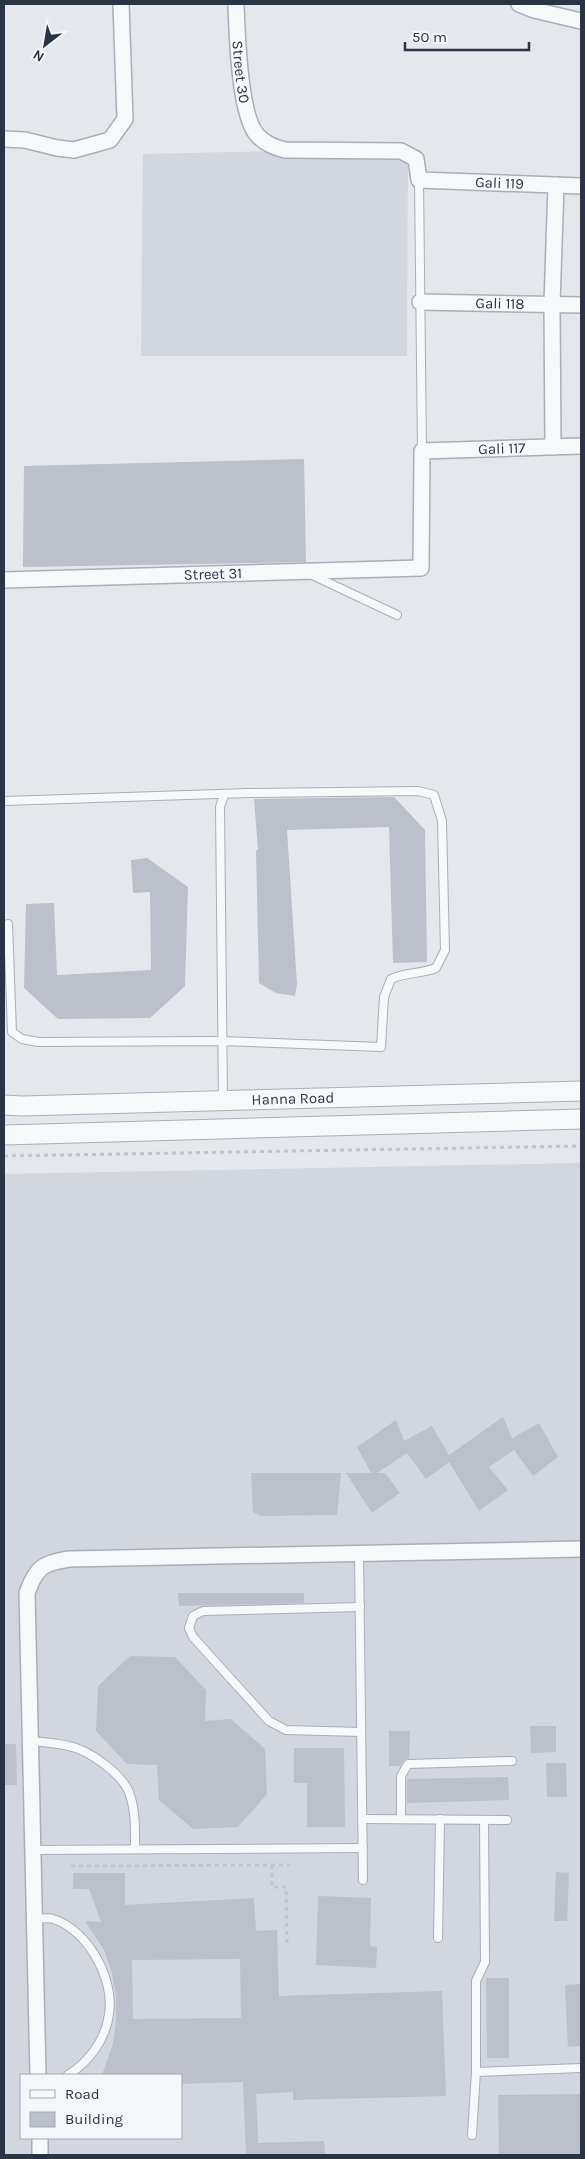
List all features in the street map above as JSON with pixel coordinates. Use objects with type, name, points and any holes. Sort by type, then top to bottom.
[{"type":"street","points":[[4,139],[25,140],[74,150],[110,140],[125,119],[121,4]]},
{"type":"street","name":"Street 30","points":[[236,4],[237,39],[247,113],[252,127],[258,136],[270,146],[285,150],[400,151],[416,159],[419,180]]},
{"type":"street","points":[[519,4],[542,12],[581,21]]},
{"type":"street","name":"Gali 119","points":[[419,180],[581,186]]},
{"type":"street","points":[[553,447],[552,304],[556,185]]},
{"type":"street","name":"Gali 118","points":[[420,302],[581,305]]},
{"type":"street","name":"Gali 117","points":[[422,451],[581,446]]},
{"type":"street","name":"Street 31","points":[[4,580],[421,568],[422,451]]},
{"type":"street","points":[[4,1089],[13,1106]]},
{"type":"street","points":[[572,1092],[572,1119]]},
{"type":"street","name":"Hanna Road","points":[[13,1106],[572,1092]]},
{"type":"street","name":"Hanna Road","points":[[4,1135],[572,1119]]},
{"type":"street","points":[[38,2074],[27,1593],[34,1574],[48,1562],[69,1559],[581,1549]]},
{"type":"street","points":[[40,2139],[40,2155]]},
{"type":"lane","points":[[419,180],[422,451]]},
{"type":"lane","points":[[302,570],[396,615]]},
{"type":"lane","points":[[4,801],[418,791],[434,795],[442,821],[444,950],[436,968],[421,974],[402,974],[392,979],[384,997],[381,1047],[222,1041],[38,1042],[22,1040],[12,1032],[6,939],[8,924]]},
{"type":"lane","points":[[223,1101],[220,807],[224,795]]},
{"type":"lane","points":[[359,1553],[363,1880]]},
{"type":"lane","points":[[360,1607],[203,1611],[193,1616],[189,1628],[193,1637],[269,1721],[278,1728],[286,1730],[361,1732]]},
{"type":"lane","points":[[30,1741],[70,1746],[95,1757],[117,1776],[130,1794],[134,1815],[135,1850]]},
{"type":"lane","points":[[401,1819],[401,1776],[402,1771],[408,1764],[512,1761]]},
{"type":"lane","points":[[362,1819],[507,1820]]},
{"type":"lane","points":[[438,1938],[440,1819]]},
{"type":"lane","points":[[472,2135],[476,2072],[476,1981],[486,1962],[484,1820]]},
{"type":"lane","points":[[32,1850],[363,1848]]},
{"type":"lane","points":[[34,1919],[52,1918],[71,1929],[89,1945],[100,1965],[110,1992],[110,2014],[94,2051],[80,2067],[70,2074]]},
{"type":"lane","points":[[476,2072],[581,2068]]},
{"type":"path","points":[[4,1156],[581,1146]]},
{"type":"path","points":[[71,1866],[290,1865]]},
{"type":"path","points":[[272,1866],[272,1887],[286,1887],[287,1946]]},
{"type":"shaded area","points":[[408,148],[407,356],[141,356],[143,154]]},
{"type":"shaded area","points":[[581,1163],[581,2155],[4,2155],[4,1174]]},
{"type":"building","points":[[304,459],[306,562],[23,567],[24,466]]},
{"type":"building","points":[[394,797],[425,830],[427,962],[393,963],[389,827],[287,830],[297,984],[295,996],[276,993],[259,983],[256,850],[258,850],[254,799]]},
{"type":"building","points":[[147,858],[188,887],[185,986],[150,1018],[58,1019],[24,988],[26,904],[54,903],[57,975],[151,970],[150,892],[133,893],[131,860]]},
{"type":"building","points":[[503,1417],[512,1438],[539,1423],[558,1457],[533,1476],[514,1450],[489,1467],[508,1490],[479,1511],[449,1462],[426,1479],[407,1453],[377,1473],[385,1473],[400,1493],[372,1513],[346,1473],[371,1473],[357,1447],[396,1420],[404,1441],[432,1426],[449,1455]]},
{"type":"building","points":[[251,1473],[341,1473],[337,1515],[261,1516],[253,1512]]},
{"type":"building","points":[[178,1593],[304,1593],[304,1603],[179,1606]]},
{"type":"building","points":[[130,1656],[175,1657],[206,1690],[205,1721],[231,1719],[265,1749],[267,1794],[238,1827],[193,1829],[159,1800],[157,1765],[127,1764],[96,1731],[98,1686]]},
{"type":"building","points":[[530,1726],[556,1726],[556,1752],[531,1753]]},
{"type":"building","points":[[389,1731],[410,1731],[409,1758],[405,1759],[400,1766],[389,1766]]},
{"type":"building","points":[[4,1744],[16,1744],[17,1785],[4,1785]]},
{"type":"building","points":[[294,1748],[344,1748],[345,1827],[307,1827],[307,1783],[294,1783]]},
{"type":"building","points":[[546,1763],[566,1763],[567,1797],[547,1797]]},
{"type":"building","points":[[508,1777],[509,1800],[407,1803],[407,1779]]},
{"type":"building","points":[[556,1872],[569,1873],[567,1921],[554,1921]]},
{"type":"building","points":[[73,1873],[125,1873],[125,1905],[254,1898],[256,1931],[277,1930],[279,1996],[442,1991],[446,2096],[293,2100],[293,2092],[256,2094],[258,2143],[324,2141],[325,2155],[246,2155],[243,2082],[182,2084],[182,2074],[102,2074],[113,2044],[116,2022],[116,1996],[112,1973],[104,1950],[85,1921],[101,1922],[89,1889],[73,1889]],"holes":[[[240,1959],[241,2018],[133,2019],[132,1960]]]},
{"type":"building","points":[[318,1896],[371,1898],[370,1946],[377,1947],[376,1968],[316,1965]]},
{"type":"building","points":[[486,1978],[509,1978],[509,2058],[487,2058]]},
{"type":"building","points":[[581,1984],[581,2046],[568,2047],[565,1985]]},
{"type":"building","points":[[581,2094],[581,2155],[499,2155],[498,2095]]}]
